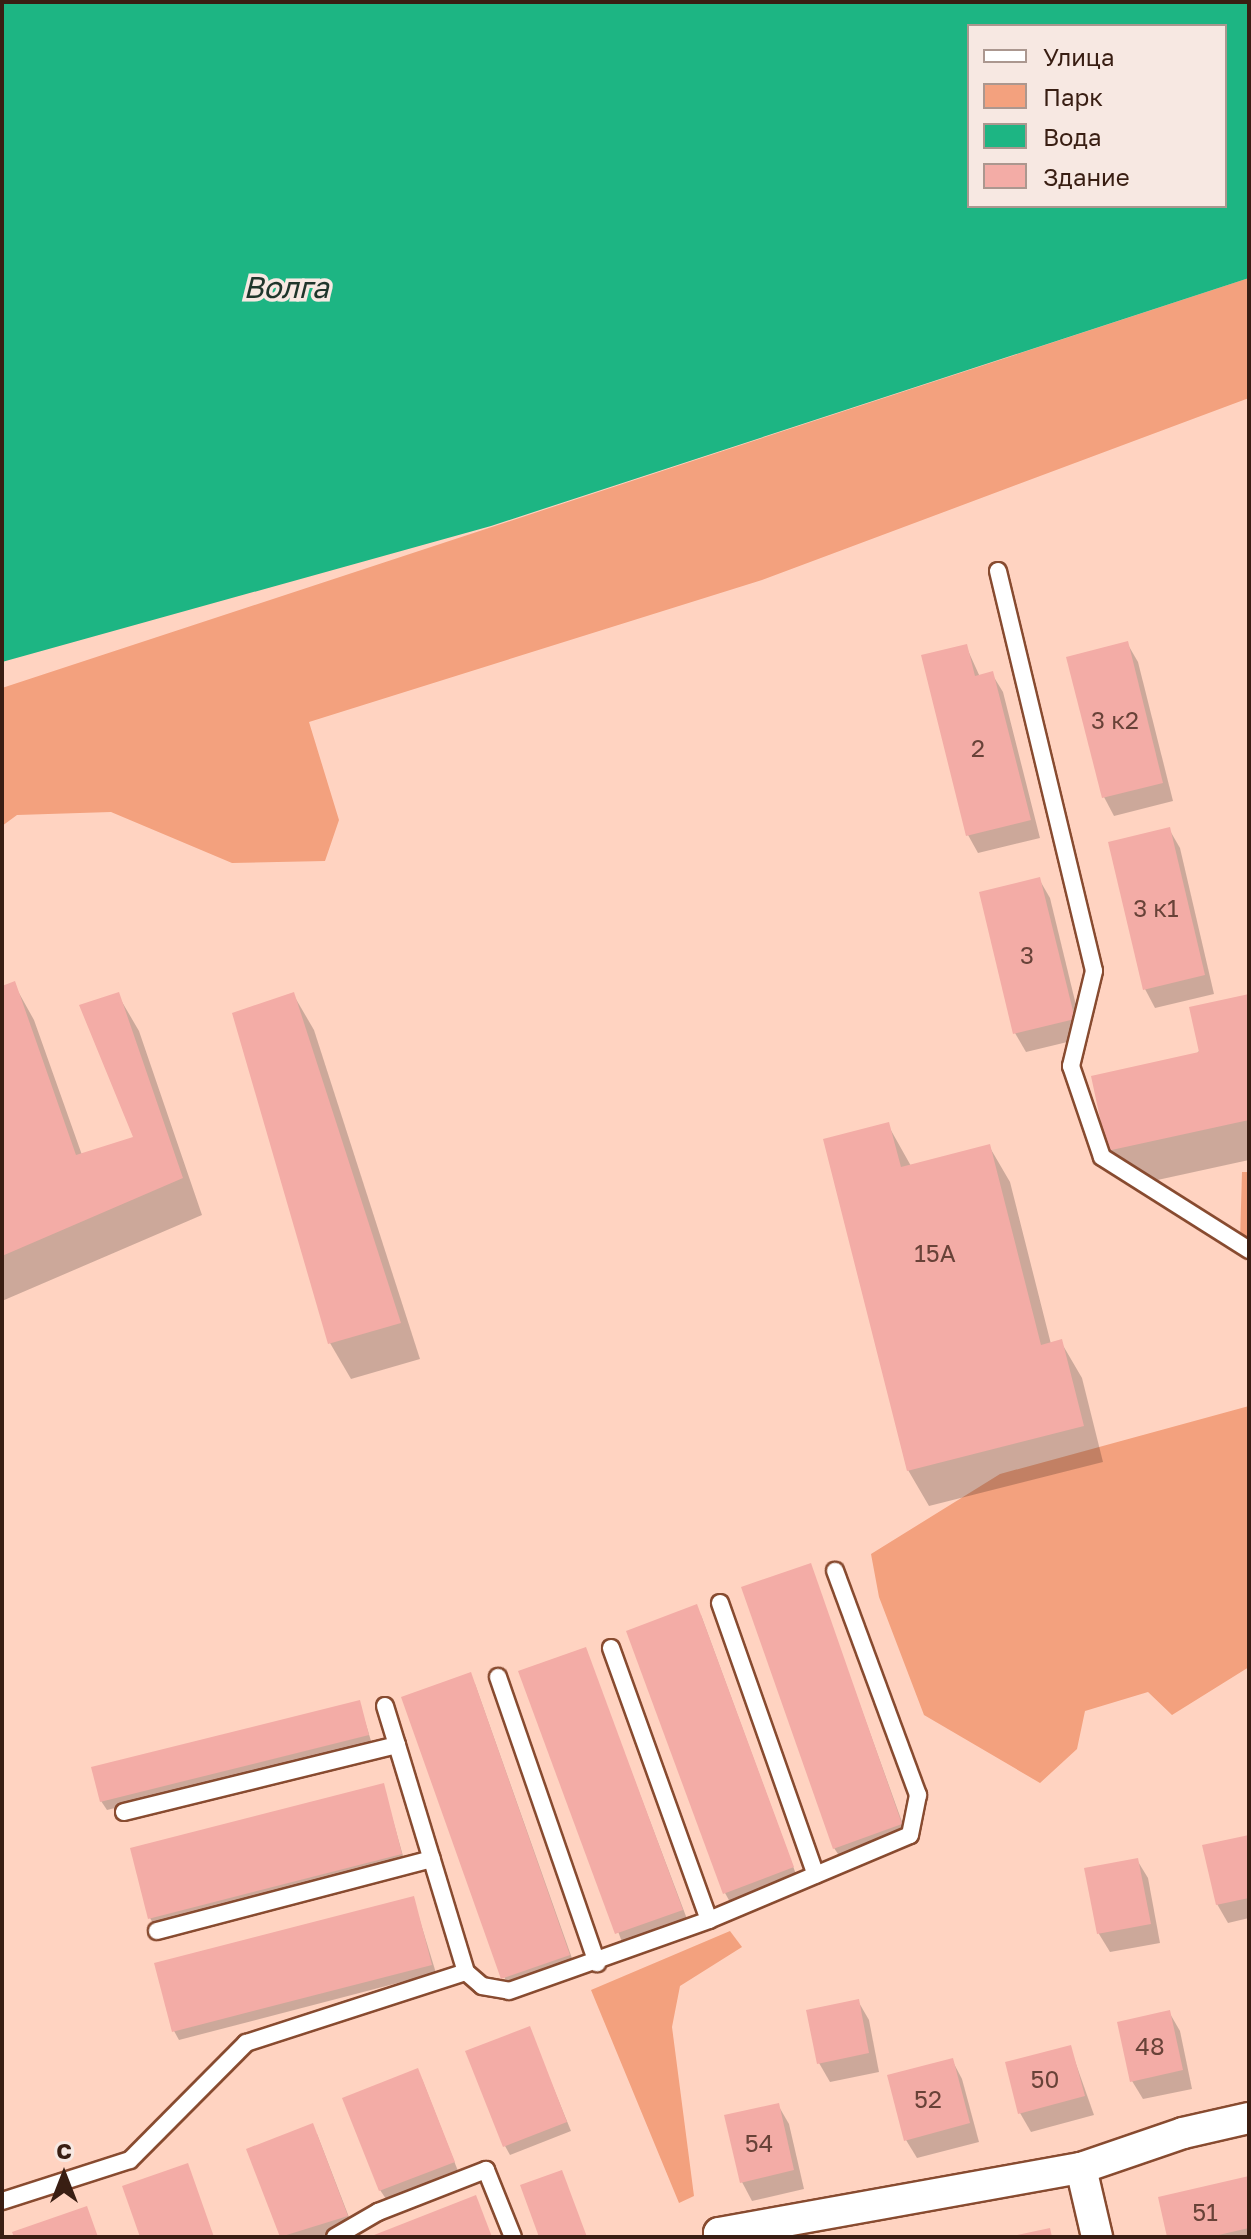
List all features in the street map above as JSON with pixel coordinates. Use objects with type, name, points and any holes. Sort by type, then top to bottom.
[{"type":"street","points":[[720,2235],[1081,2168],[1183,2133],[1249,2118]]},
{"type":"street","points":[[1081,2168],[1097,2237]]},
{"type":"lane","points":[[998,571],[1094,971],[1071,1066],[1102,1157],[1249,1250]]},
{"type":"lane","points":[[385,1706],[466,1972],[482,1986],[509,1991],[597,1963],[709,1920],[910,1835],[918,1795],[835,1571]]},
{"type":"lane","points":[[720,1603],[816,1875]]},
{"type":"lane","points":[[611,1648],[709,1920]]},
{"type":"lane","points":[[498,1677],[597,1963]]},
{"type":"lane","points":[[124,1812],[397,1745]]},
{"type":"lane","points":[[157,1931],[432,1859]]},
{"type":"lane","points":[[2,2201],[130,2160],[246,2043],[466,1972]]},
{"type":"lane","points":[[335,2237],[378,2212],[486,2170],[513,2237]]},
{"type":"green space","points":[[1249,278],[1249,398],[762,580],[309,722],[339,820],[325,861],[232,863],[111,812],[17,815],[2,826],[2,688]]},
{"type":"green space","points":[[1242,1172],[1249,1172],[1249,1246],[1240,1241]]},
{"type":"green space","points":[[1249,1406],[1249,1667],[1172,1715],[1148,1692],[1085,1711],[1077,1749],[1040,1783],[924,1715],[879,1597],[871,1554],[1000,1474]]},
{"type":"green space","points":[[730,1931],[742,1947],[680,1986],[672,2027],[694,2196],[679,2203],[591,1990]]},
{"type":"water","name":"Волга","points":[[2,2],[1249,2],[1249,278],[491,526],[2,662]]},
{"type":"building","points":[[1128,641],[1163,783],[1102,798],[1066,657]]},
{"type":"building","points":[[967,644],[975,676],[993,671],[1031,820],[966,836],[921,655]]},
{"type":"building","points":[[1170,827],[1205,975],[1143,990],[1108,842]]},
{"type":"building","points":[[1040,877],[1075,1019],[1013,1034],[979,892]]},
{"type":"building","points":[[15,981],[76,1155],[133,1137],[79,1005],[119,992],[183,1178],[2,1256],[2,986]]},
{"type":"building","points":[[294,992],[401,1323],[328,1344],[232,1013]]},
{"type":"building","points":[[1249,994],[1249,1120],[1107,1151],[1091,1076],[1199,1052],[1189,1007]]},
{"type":"building","points":[[889,1122],[901,1167],[990,1144],[1041,1345],[1062,1339],[1084,1426],[907,1471],[823,1139]]},
{"type":"building","points":[[811,1563],[902,1824],[833,1849],[741,1587]]},
{"type":"building","points":[[697,1604],[794,1867],[723,1894],[626,1631]]},
{"type":"building","points":[[586,1647],[683,1910],[615,1934],[518,1671]]},
{"type":"building","points":[[471,1672],[570,1955],[501,1979],[401,1697]]},
{"type":"building","points":[[360,1700],[369,1735],[100,1802],[91,1767]]},
{"type":"building","points":[[384,1783],[402,1854],[148,1919],[130,1848]]},
{"type":"building","points":[[1249,1835],[1249,1898],[1216,1905],[1202,1845]]},
{"type":"building","points":[[1138,1858],[1151,1924],[1097,1934],[1084,1868]]},
{"type":"building","points":[[414,1896],[432,1965],[172,2032],[154,1963]]},
{"type":"building","points":[[859,1999],[869,2053],[817,2064],[806,2010]]},
{"type":"building","points":[[1170,2010],[1183,2070],[1130,2082],[1117,2022]]},
{"type":"building","points":[[530,2026],[567,2122],[503,2147],[465,2051]]},
{"type":"building","points":[[1071,2045],[1085,2096],[1018,2114],[1005,2062]]},
{"type":"building","points":[[953,2058],[970,2123],[904,2141],[887,2075]]},
{"type":"building","points":[[418,2068],[455,2162],[379,2191],[342,2098]]},
{"type":"building","points":[[779,2103],[794,2170],[740,2183],[724,2115]]},
{"type":"building","points":[[313,2123],[348,2216],[280,2237],[246,2149]]},
{"type":"building","points":[[188,2163],[214,2237],[140,2237],[122,2186]]},
{"type":"building","points":[[562,2170],[587,2237],[539,2237],[520,2185]]},
{"type":"building","points":[[1249,2176],[1249,2228],[1210,2237],[1167,2237],[1158,2197]]},
{"type":"building","points":[[476,2195],[492,2237],[369,2237]]},
{"type":"building","points":[[87,2206],[98,2237],[14,2237],[12,2232]]},
{"type":"building","points":[[1050,2228],[1052,2237],[1013,2237],[1013,2236]]}]
